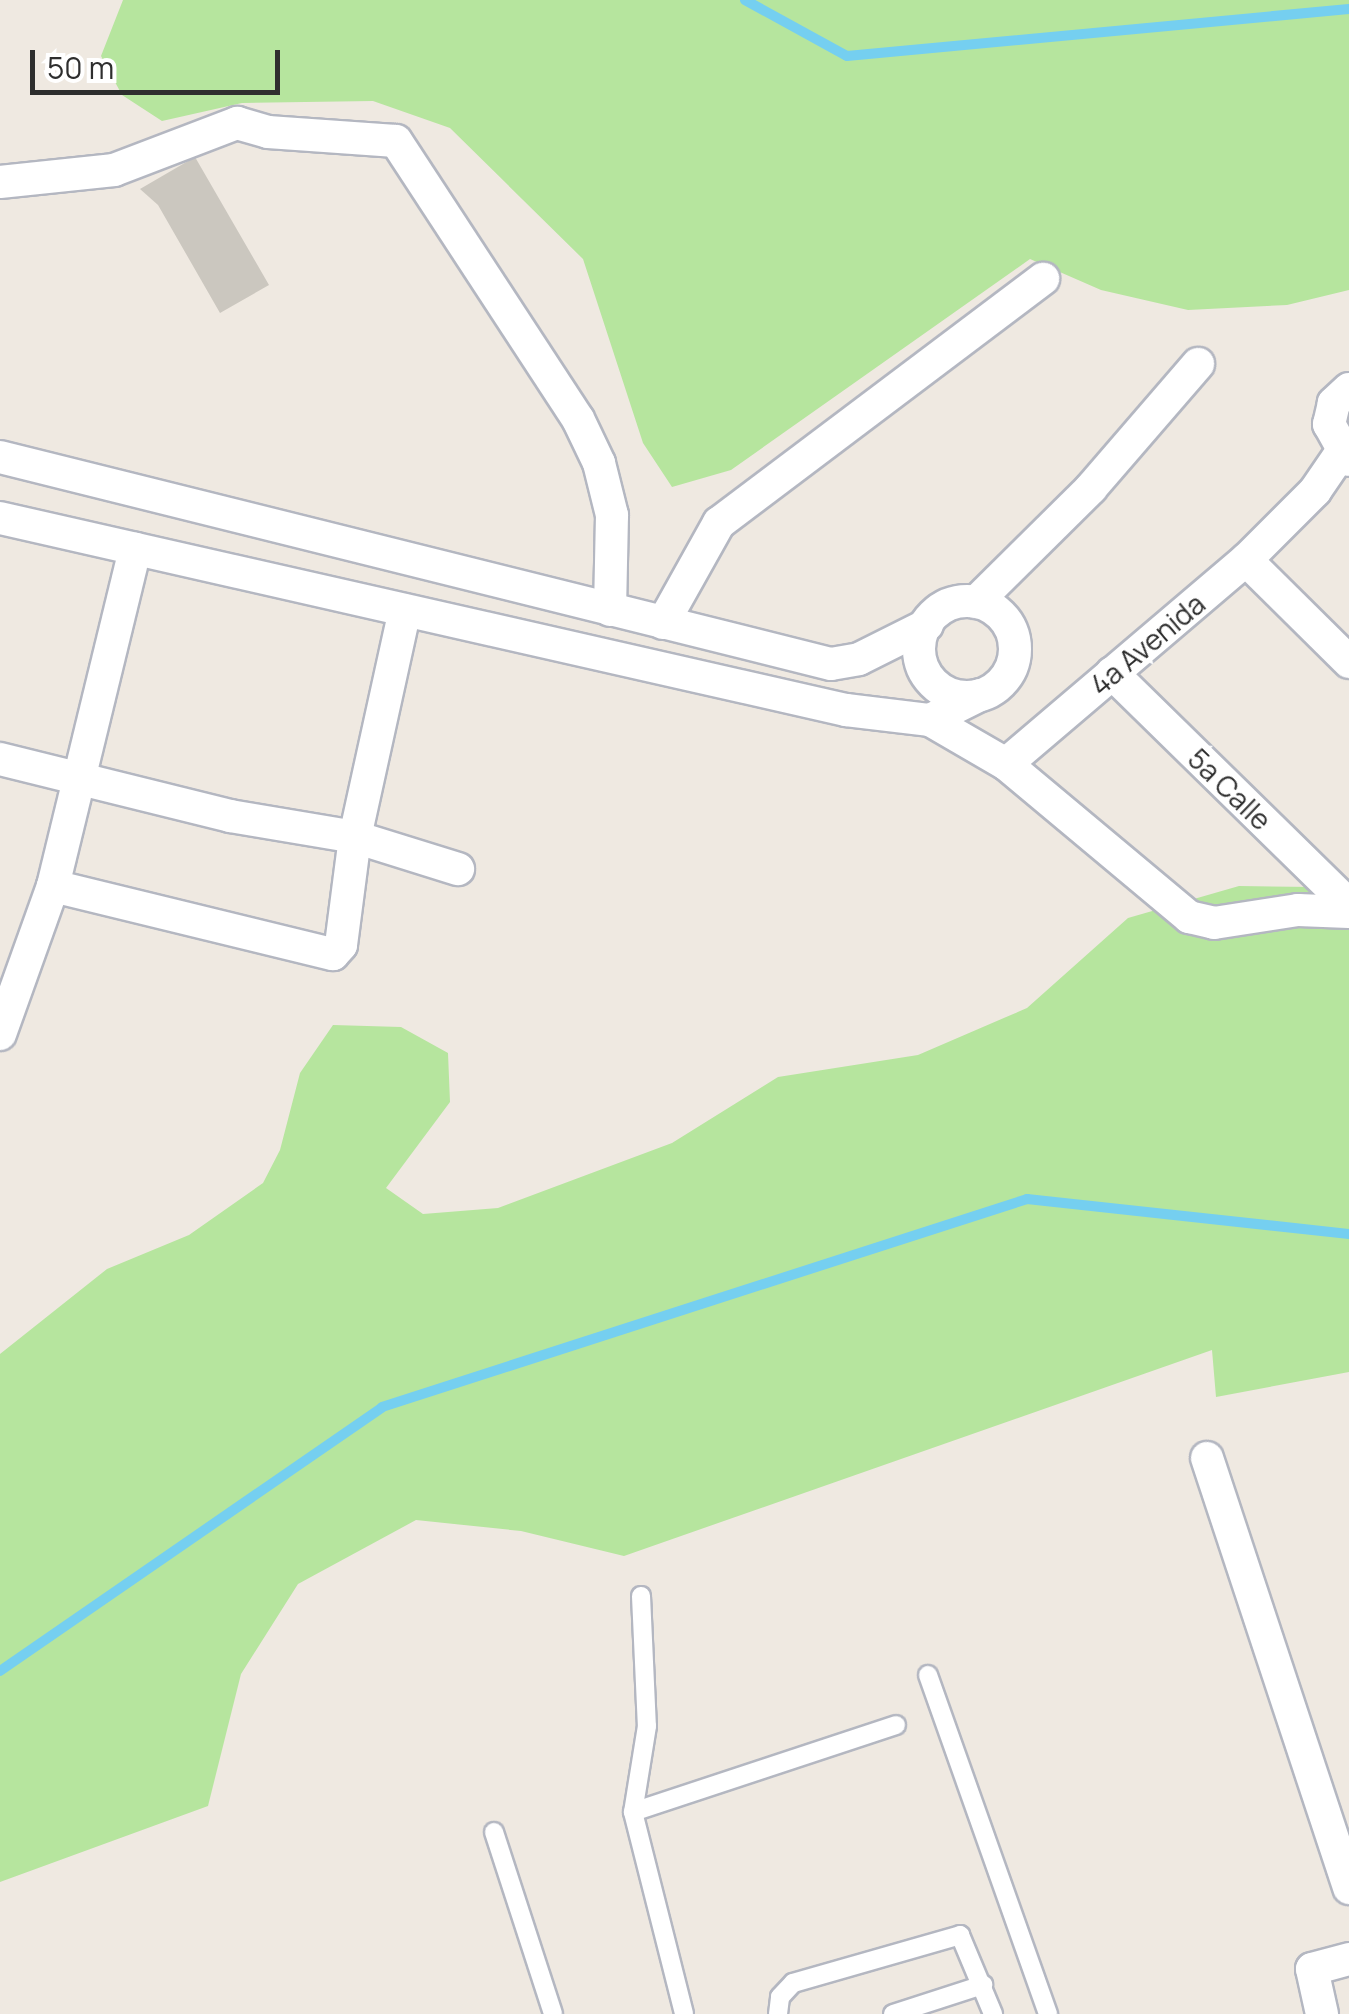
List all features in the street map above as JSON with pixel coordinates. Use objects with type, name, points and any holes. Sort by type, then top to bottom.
[{"type":"street","points":[[0,182],[114,170],[237,123],[268,132],[396,141],[578,419],[599,463],[612,515],[610,610]]},
{"type":"street","points":[[664,623],[719,523],[1042,279]]},
{"type":"street","points":[[976,602],[1091,488],[1198,364]]},
{"type":"street","points":[[1345,456],[1329,424],[1334,403],[1349,389]]},
{"type":"street","name":"4a Avenida","points":[[1006,764],[1246,560],[1345,456]]},
{"type":"street","points":[[0,457],[831,664],[859,659],[926,624],[948,606],[976,602],[1001,615],[1015,654],[1004,680],[930,720]]},
{"type":"street","points":[[0,518],[846,710],[930,720],[1006,764]]},
{"type":"street","points":[[0,1034],[53,886],[134,549]]},
{"type":"street","points":[[1246,560],[1349,662]]},
{"type":"street","points":[[53,886],[333,954],[340,945],[355,837],[405,610]]},
{"type":"street","points":[[926,624],[920,650],[926,674],[955,695],[980,695]]},
{"type":"street","name":"5a Calle","points":[[1112,673],[1349,909]]},
{"type":"street","points":[[0,758],[230,816],[355,837],[458,869]]},
{"type":"street","name":"5a Calle","points":[[1006,764],[1118,862],[1189,917],[1214,923],[1298,910],[1349,909]]},
{"type":"street","points":[[1207,1458],[1349,1888]]},
{"type":"street","points":[[1322,2014],[1312,1970],[1349,1960]]},
{"type":"lane","points":[[641,1596],[647,1726],[633,1812],[684,2014]]},
{"type":"lane","points":[[928,1675],[1048,2014]]},
{"type":"lane","points":[[633,1812],[896,1726]]},
{"type":"lane","points":[[494,1832],[554,2014]]},
{"type":"lane","points":[[778,2014],[780,1997],[793,1983],[950,1936],[966,1940],[993,2014]]},
{"type":"lane","points":[[893,2014],[983,1986]]},
{"type":"green space","points":[[123,0],[1349,0],[1349,290],[1287,305],[1188,310],[1101,290],[1030,259],[731,470],[672,487],[643,443],[583,259],[450,128],[373,101],[242,103],[162,121],[122,95],[101,56]]},
{"type":"green space","points":[[1239,886],[1313,887],[1349,897],[1349,1372],[1216,1397],[1212,1350],[624,1556],[521,1531],[416,1520],[298,1584],[241,1674],[208,1806],[0,1882],[0,1354],[107,1269],[189,1235],[263,1183],[280,1150],[300,1073],[333,1025],[401,1027],[448,1053],[450,1102],[386,1188],[423,1214],[498,1208],[672,1143],[778,1077],[918,1055],[1027,1008],[1128,918]]},
{"type":"building","points":[[195,157],[269,285],[220,313],[158,205],[140,189]]},
{"type":"waterway","points":[[745,0],[847,56],[1349,9]]},
{"type":"waterway","points":[[0,1671],[382,1407],[1027,1199],[1349,1234]]}]
